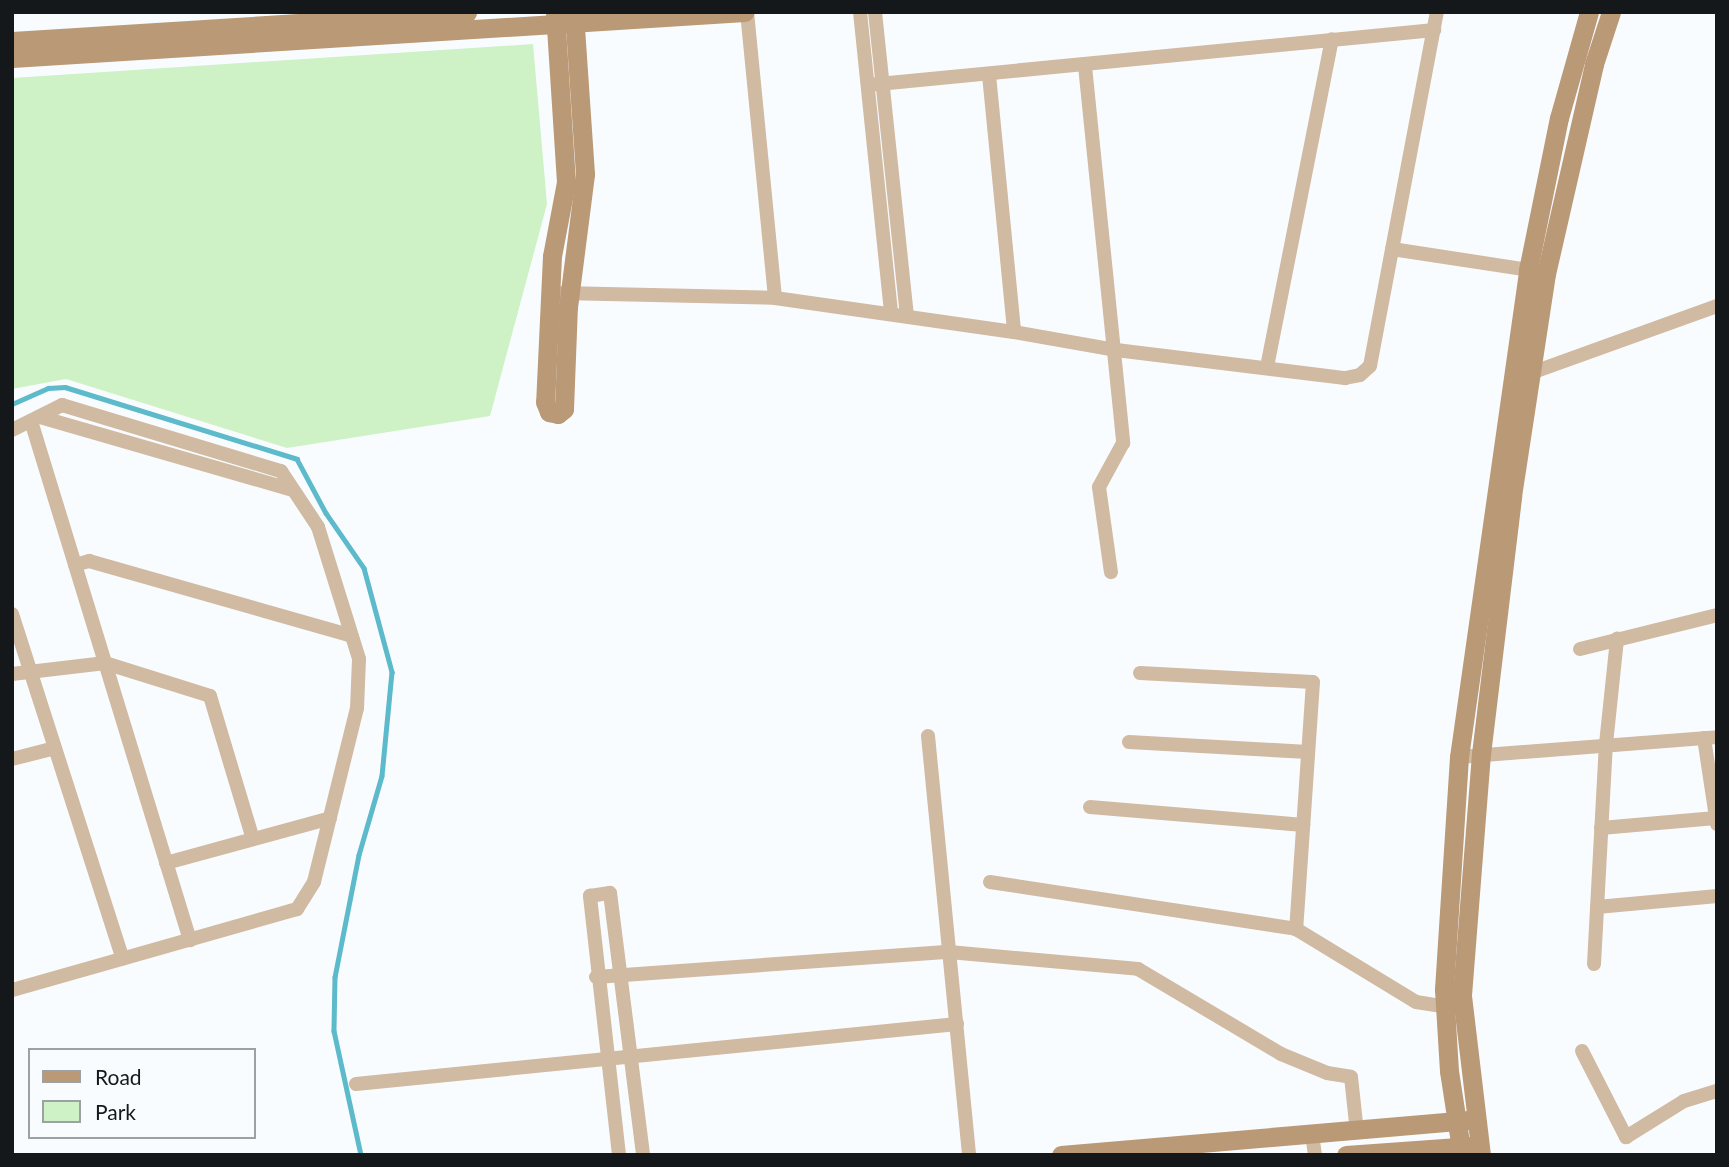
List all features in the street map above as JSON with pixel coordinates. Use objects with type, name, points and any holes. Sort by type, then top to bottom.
[{"type":"street","points":[[12,41],[467,12]]},
{"type":"street","points":[[12,58],[565,18],[746,12],[775,298]]},
{"type":"street","points":[[860,12],[891,312]]},
{"type":"street","points":[[875,12],[907,316]]},
{"type":"street","points":[[550,292],[775,298],[891,312],[1116,350],[1345,378],[1360,375],[1370,366],[1437,12]]},
{"type":"street","points":[[1346,1155],[1471,1151],[1446,1007],[1459,757],[1503,495],[1559,118],[1589,12]]},
{"type":"street","points":[[1466,1121],[1462,995],[1503,495],[1531,373],[1537,272],[1608,13]]},
{"type":"street","points":[[565,18],[585,174],[570,294],[564,410],[558,414],[549,412],[545,402],[550,292],[566,169],[565,18]]},
{"type":"street","points":[[868,85],[1434,30]]},
{"type":"street","points":[[1266,367],[1332,39]]},
{"type":"street","points":[[1085,66],[1116,350],[1123,446],[1099,487],[1111,572]]},
{"type":"street","points":[[989,75],[1014,332]]},
{"type":"street","points":[[1392,249],[1537,272]]},
{"type":"street","points":[[1531,373],[1717,306]]},
{"type":"street","points":[[12,430],[36,419],[293,490],[318,527],[359,659],[357,708],[330,818],[314,882],[297,909],[12,990]]},
{"type":"street","points":[[36,419],[75,565],[190,940]]},
{"type":"street","points":[[75,565],[89,561],[352,636]]},
{"type":"street","points":[[12,614],[123,959]]},
{"type":"street","points":[[1580,649],[1717,615]]},
{"type":"street","points":[[1594,964],[1606,744],[1617,639]]},
{"type":"street","points":[[12,674],[105,663],[210,696],[253,839]]},
{"type":"street","points":[[1140,673],[1312,682],[1296,929]]},
{"type":"street","points":[[928,736],[969,1155]]},
{"type":"street","points":[[1459,757],[1710,737],[1717,824]]},
{"type":"street","points":[[1129,742],[1308,752]]},
{"type":"street","points":[[12,759],[55,748]]},
{"type":"street","points":[[1090,807],[1303,825]]},
{"type":"street","points":[[166,863],[330,818]]},
{"type":"street","points":[[1601,828],[1716,818]]},
{"type":"street","points":[[990,882],[1296,929],[1416,1002],[1446,1007]]},
{"type":"street","points":[[619,1155],[610,1059],[596,977],[590,895],[610,893],[643,1155]]},
{"type":"street","points":[[1597,908],[1717,896]]},
{"type":"street","points":[[596,977],[949,952],[1138,969],[1281,1054],[1327,1073],[1351,1077],[1357,1132]]},
{"type":"street","points":[[356,1084],[957,1024]]},
{"type":"street","points":[[1582,1051],[1626,1137],[1684,1101],[1717,1091]]},
{"type":"street","points":[[1061,1155],[1466,1121]]},
{"type":"street","points":[[1312,1134],[1315,1155]]},
{"type":"green space","points":[[533,44],[547,204],[490,416],[287,448],[66,379],[12,389],[12,78]]},
{"type":"waterway","points":[[12,404],[48,388],[65,387],[297,459],[326,513],[364,568],[392,672],[382,776],[359,855],[335,977],[334,1031],[361,1155]]}]
